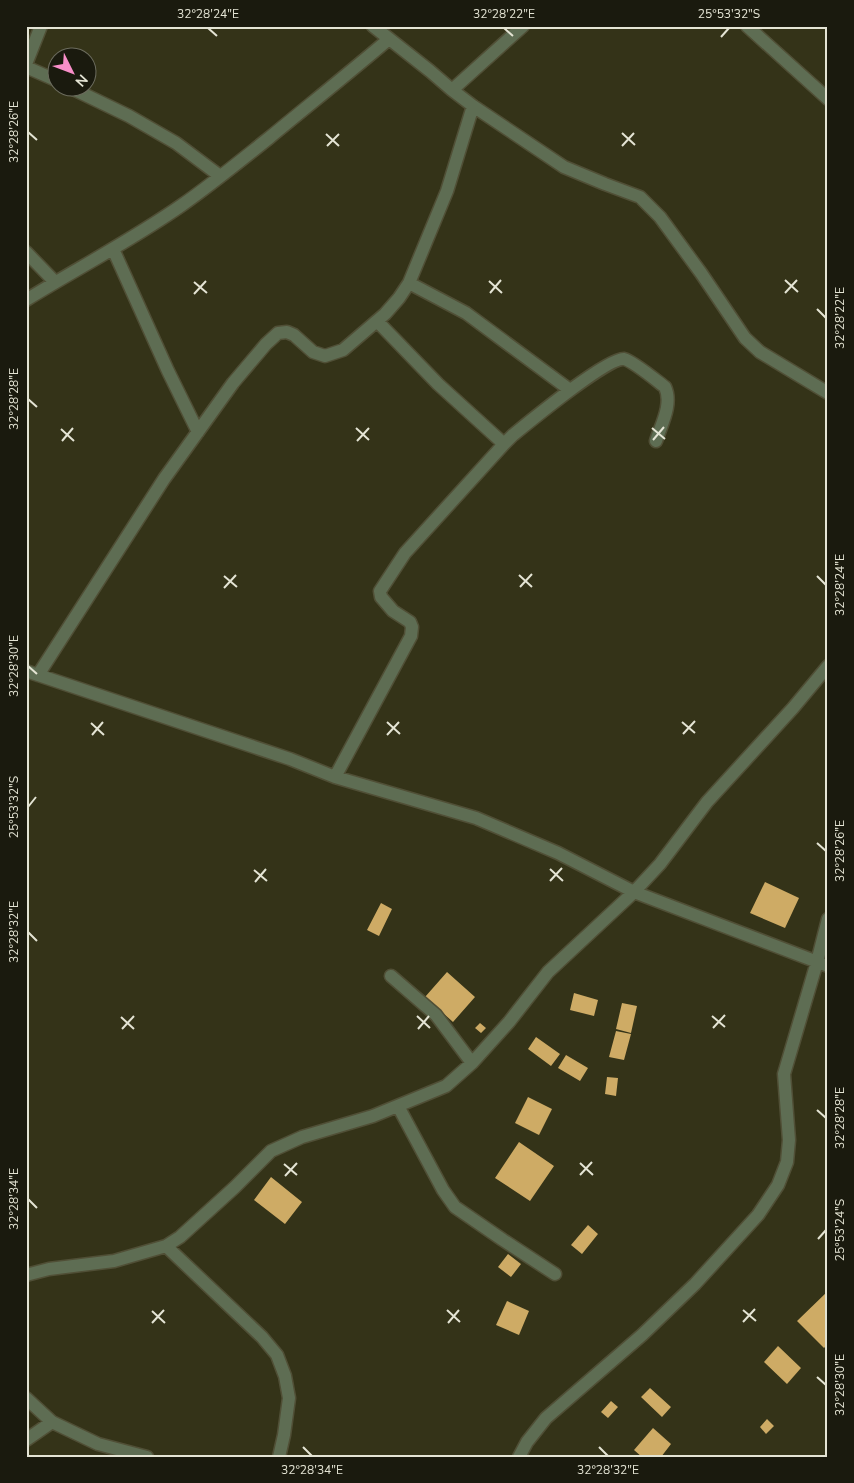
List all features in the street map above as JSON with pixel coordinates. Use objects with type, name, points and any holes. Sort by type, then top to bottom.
[{"type":"street","points":[[41,26],[26,65],[48,76]]},
{"type":"street","points":[[373,26],[473,106],[564,167],[640,197],[660,217],[745,338],[760,352],[828,393]]},
{"type":"street","points":[[452,90],[523,26]]},
{"type":"street","points":[[746,26],[828,99]]},
{"type":"street","points":[[26,300],[113,249],[181,206],[389,39]]},
{"type":"street","points":[[92,98],[168,138],[220,176]]},
{"type":"street","points":[[473,106],[447,191],[409,283],[399,298],[377,321],[343,350],[325,356],[313,352],[294,335],[287,332],[278,334],[266,344],[234,383],[164,479],[32,673],[290,759],[335,777],[476,818],[558,854],[634,892],[823,964]]},
{"type":"street","points":[[113,249],[168,371],[198,432]]},
{"type":"street","points":[[26,252],[55,282]]},
{"type":"street","points":[[409,283],[466,313],[570,390]]},
{"type":"street","points":[[377,321],[438,384],[504,444]]},
{"type":"street","points":[[335,777],[411,636],[412,628],[410,622],[393,611],[380,597],[380,591],[405,553],[504,444],[570,390],[614,361],[622,359],[630,362],[666,387],[668,402],[656,441]]},
{"type":"street","points":[[26,1275],[49,1269],[114,1260],[166,1246],[180,1237],[272,1151],[302,1137],[373,1116],[446,1086],[472,1063],[509,1022],[548,972],[634,892],[660,864],[707,802],[793,708],[828,666]]},
{"type":"street","points":[[519,1457],[526,1442],[546,1418],[642,1335],[695,1284],[758,1215],[778,1185],[787,1162],[789,1140],[784,1074],[823,964],[828,919]]},
{"type":"street","points":[[391,976],[436,1016],[472,1063]]},
{"type":"street","points":[[398,1106],[443,1190],[455,1207],[556,1274]]},
{"type":"street","points":[[166,1246],[262,1337],[277,1355],[285,1376],[289,1398],[279,1457]]},
{"type":"street","points":[[26,1398],[52,1422],[98,1444],[146,1457]]},
{"type":"street","points":[[26,1440],[52,1422]]},
{"type":"building","points":[[765,882],[799,898],[785,928],[750,913]]},
{"type":"building","points":[[381,903],[392,909],[379,936],[367,930]]},
{"type":"building","points":[[447,972],[475,997],[453,1022],[425,997]]},
{"type":"building","points":[[574,993],[598,1000],[594,1016],[570,1010]]},
{"type":"building","points":[[622,1003],[637,1006],[631,1033],[616,1029]]},
{"type":"building","points":[[480,1023],[486,1028],[481,1033],[475,1028]]},
{"type":"building","points":[[616,1031],[631,1034],[624,1060],[609,1057]]},
{"type":"building","points":[[536,1037],[560,1054],[551,1066],[528,1049]]},
{"type":"building","points":[[566,1055],[588,1068],[580,1081],[558,1068]]},
{"type":"building","points":[[607,1077],[618,1078],[616,1096],[605,1094]]},
{"type":"building","points":[[528,1097],[552,1109],[539,1135],[515,1123]]},
{"type":"building","points":[[519,1142],[554,1166],[530,1201],[495,1178]]},
{"type":"building","points":[[271,1177],[302,1202],[285,1224],[254,1200]]},
{"type":"building","points":[[588,1225],[598,1234],[582,1254],[571,1245]]},
{"type":"building","points":[[508,1254],[521,1264],[511,1277],[498,1267]]},
{"type":"building","points":[[828,1291],[828,1344],[824,1348],[797,1321]]},
{"type":"building","points":[[507,1301],[529,1311],[519,1335],[496,1325]]},
{"type":"building","points":[[778,1346],[801,1368],[787,1384],[764,1362]]},
{"type":"building","points":[[650,1388],[671,1407],[662,1417],[641,1397]]},
{"type":"building","points":[[611,1401],[618,1407],[608,1418],[601,1412]]},
{"type":"building","points":[[767,1419],[774,1426],[766,1434],[760,1427]]},
{"type":"building","points":[[653,1428],[671,1444],[661,1457],[642,1457],[634,1450]]}]
